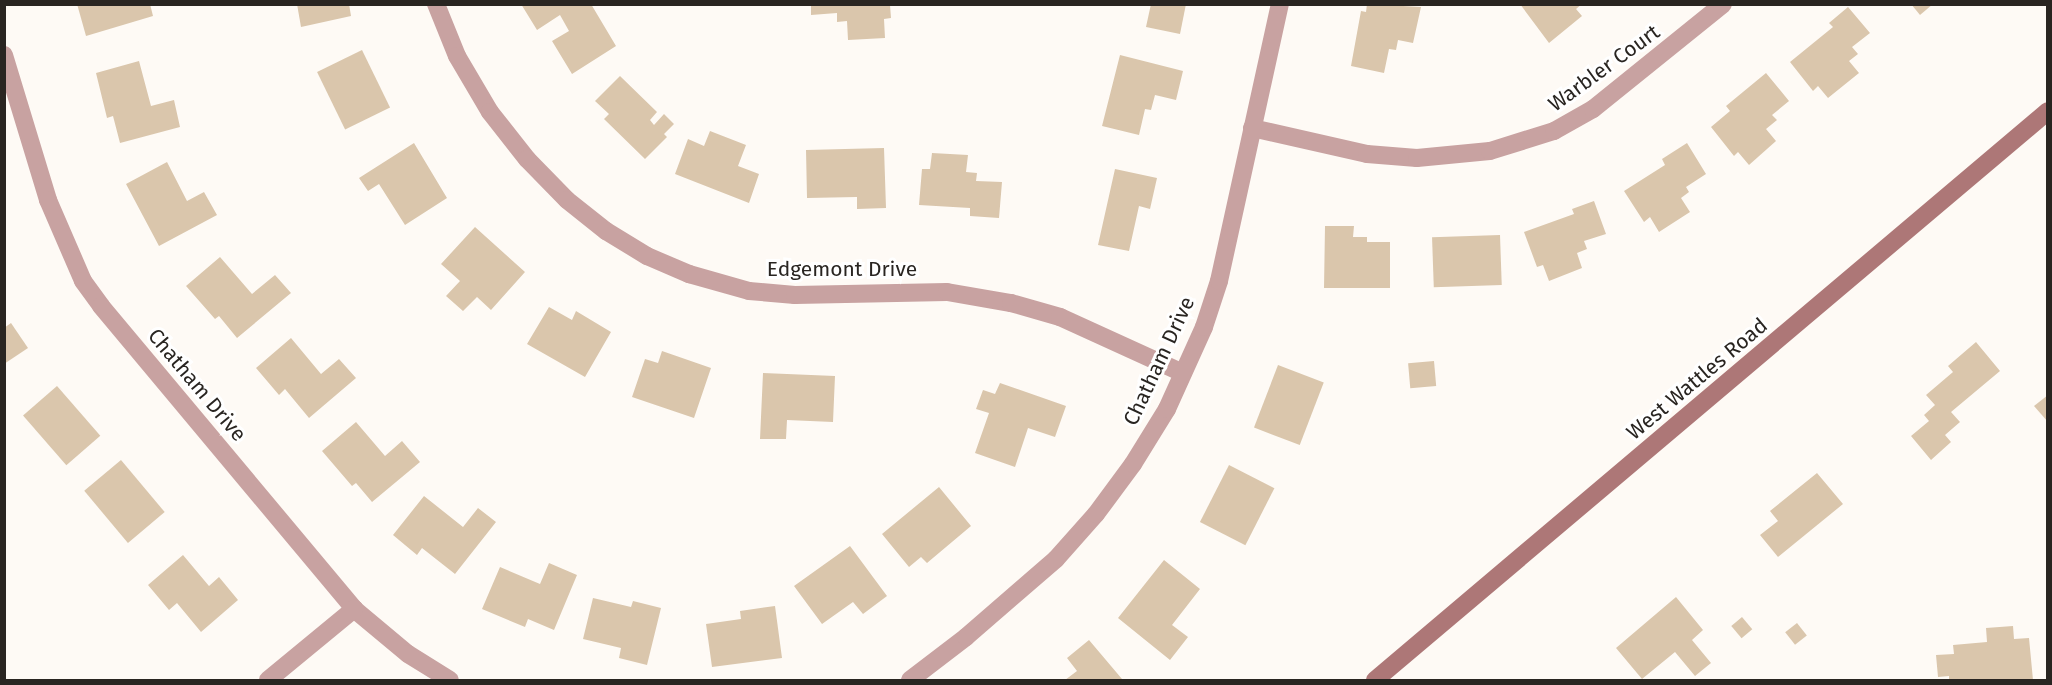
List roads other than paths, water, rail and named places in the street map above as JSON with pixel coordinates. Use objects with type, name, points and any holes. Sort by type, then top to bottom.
[{"type":"street","name":"Edgemont Drive","points":[[436,4],[462,65],[490,112],[527,159],[567,200],[606,231],[646,256],[688,274],[748,291],[795,294],[947,292],[1011,303],[1060,317],[1183,373]]},
{"type":"street","name":"Chatham Drive","points":[[910,681],[1056,559],[1096,514],[1133,464],[1167,409],[1204,327],[1219,281],[1280,4]]},
{"type":"street","name":"Warbler Court","points":[[1252,128],[1367,154],[1417,158],[1490,151],[1554,131],[1593,109],[1724,4]]},
{"type":"street","name":"Chatham Drive","points":[[4,55],[48,201],[83,281],[101,306],[354,609],[400,648],[450,681]]},
{"type":"street","name":"West Wattles Road","points":[[1375,681],[2048,111]]},
{"type":"street","points":[[268,681],[354,609]]}]
